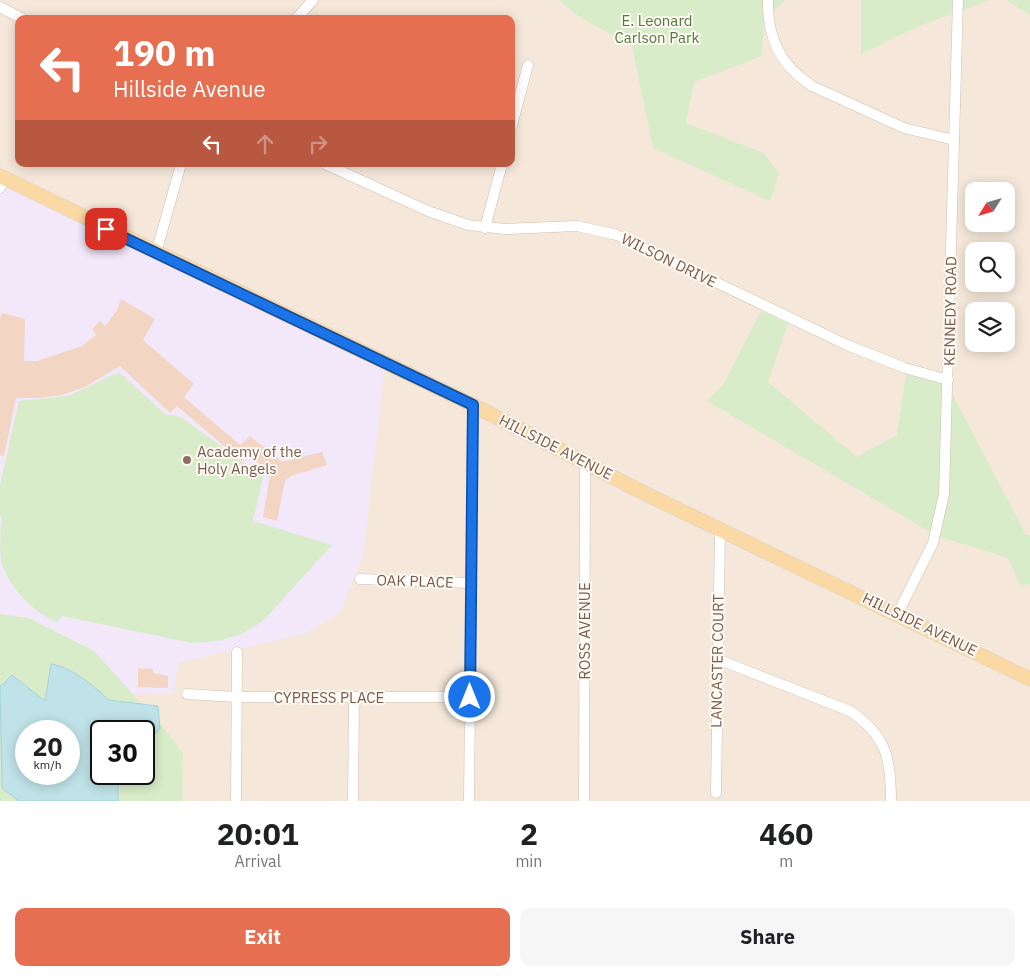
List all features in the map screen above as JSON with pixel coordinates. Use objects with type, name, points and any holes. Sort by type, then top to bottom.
[{"type":"main road","name":"HILLSIDE AVENUE","points":[[1,181],[24,188],[473,405],[585,460],[644,493],[1030,679]]},
{"type":"street","points":[[300,15],[313,0]]},
{"type":"street","points":[[768,0],[768,23],[774,45],[781,57],[800,78],[812,86],[904,128],[954,140]]},
{"type":"street","name":"KENNEDY ROAD","points":[[898,614],[933,543],[940,519],[947,469],[958,0]]},
{"type":"street","points":[[0,8],[15,15]]},
{"type":"street","points":[[515,114],[528,65]]},
{"type":"street","points":[[156,253],[180,167]]},
{"type":"street","name":"WILSON DRIVE","points":[[332,167],[448,220],[485,228],[577,226],[617,235],[847,345],[905,368],[948,380]]},
{"type":"street","points":[[485,228],[501,167]]},
{"type":"street","points":[[469,801],[473,405]]},
{"type":"street","name":"ROSS AVENUE","points":[[584,801],[585,460]]},
{"type":"street","name":"LANCASTER COURT","points":[[716,793],[720,529]]},
{"type":"street","name":"OAK PLACE","points":[[360,580],[470,582]]},
{"type":"street","points":[[236,801],[237,652]]},
{"type":"street","points":[[717,659],[850,711],[863,720],[877,735],[886,752],[892,779],[891,801]]},
{"type":"street","name":"CYPRESS PLACE","points":[[188,694],[236,697],[470,697]]},
{"type":"street","points":[[353,801],[354,697]]},
{"type":"shaded area","points":[[0,0],[1030,0],[1030,801],[182,801],[183,753],[168,733],[94,651],[29,618],[0,614]]},
{"type":"shaded area","name":"Academy of the Holy Angels","points":[[4,180],[385,363],[363,556],[340,613],[304,634],[178,663],[174,694],[130,693],[94,651],[29,618],[0,614],[0,188]]},
{"type":"green space","name":"E. Leonard Carlson Park","points":[[559,0],[786,0],[764,19],[762,56],[694,82],[686,123],[764,153],[779,174],[770,201],[653,148],[632,46],[575,14]]},
{"type":"green space","points":[[861,0],[990,0],[922,25],[861,54]]},
{"type":"green space","points":[[1006,0],[1030,0],[1030,15]]},
{"type":"green space","points":[[761,311],[788,324],[768,382],[857,457],[897,435],[906,374],[947,384],[1026,535],[1030,535],[1030,584],[1021,587],[1008,558],[937,536],[707,401],[723,385]]},
{"type":"green space","points":[[119,372],[165,414],[181,417],[263,477],[253,521],[332,545],[263,621],[240,635],[218,641],[192,643],[62,616],[57,622],[39,612],[22,597],[4,569],[1,560],[2,517],[0,516],[0,485],[19,401],[68,396]]},
{"type":"green space","points":[[0,614],[29,618],[94,651],[168,733],[183,753],[182,801],[0,801]]},
{"type":"water","points":[[51,664],[58,665],[97,689],[108,700],[158,706],[160,729],[155,733],[155,720],[90,720],[90,785],[118,785],[118,801],[19,801],[2,788],[0,687],[12,675],[45,701]]},
{"type":"building","points":[[121,299],[155,319],[143,340],[194,384],[184,397],[240,445],[250,436],[282,462],[322,452],[327,465],[291,476],[285,481],[277,521],[263,517],[270,476],[265,469],[248,454],[242,461],[177,406],[170,413],[120,366],[85,387],[61,395],[39,398],[16,398],[4,456],[0,455],[0,317],[2,313],[25,319],[24,361],[37,361],[82,346],[96,335],[92,329],[100,321],[105,326],[117,310]]},
{"type":"building","points":[[138,668],[153,669],[153,673],[168,676],[168,688],[138,687]]},
{"type":"place","name":"Academy of the Holy Angels","points":[[187,460]]},
{"type":"route","points":[[106,229],[473,405],[470,697]]}]
